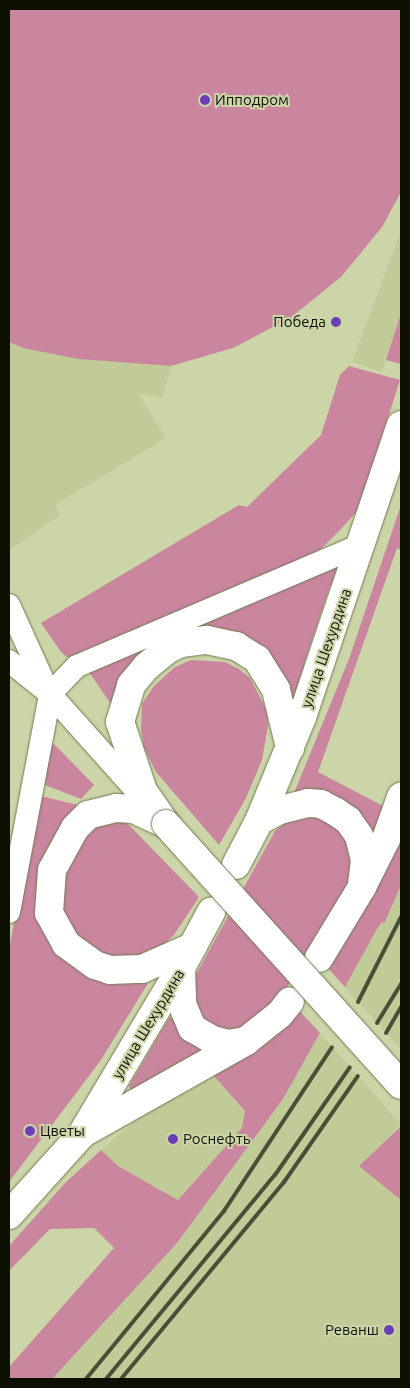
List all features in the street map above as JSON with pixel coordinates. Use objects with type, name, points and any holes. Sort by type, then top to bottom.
[{"type":"main road","name":"улица Шехурдина","points":[[236,865],[259,821],[290,748],[363,544],[401,425]]},
{"type":"main road","points":[[290,748],[276,690],[257,659],[236,646],[207,640],[193,640],[168,649],[147,666],[131,685],[120,722],[143,791],[166,824],[401,1085]]},
{"type":"main road","points":[[319,958],[362,887],[386,839],[401,797]]},
{"type":"main road","points":[[259,821],[280,810],[308,802],[321,804],[336,812],[348,820],[359,836],[364,860],[362,887]]},
{"type":"main road","points":[[166,824],[134,809],[116,808],[88,815],[75,828],[52,870],[49,913],[66,944],[95,965],[110,970],[142,969],[187,958],[182,1004],[192,1028],[213,1040],[228,1044],[246,1041]]},
{"type":"main road","name":"улица Шехурдина","points":[[9,1215],[82,1134],[187,958],[211,912]]},
{"type":"main road","name":"улица Шехурдина","points":[[82,1134],[246,1041],[280,1014],[290,1001]]},
{"type":"street","points":[[9,912],[50,694],[77,666],[91,658],[363,544]]},
{"type":"street","points":[[9,605],[50,694]]},
{"type":"street","points":[[9,661],[50,694],[166,824]]},
{"type":"shaded area","name":"Ипподром","points":[[9,9],[401,9],[401,192],[382,227],[341,277],[290,318],[233,348],[171,366],[78,359],[23,348],[9,342]]},
{"type":"shaded area","points":[[401,231],[401,314],[382,372],[352,362]]},
{"type":"shaded area","points":[[401,313],[401,364],[386,360]]},
{"type":"shaded area","points":[[9,342],[23,348],[78,359],[171,366],[162,398],[138,393],[166,438],[55,505],[60,515],[9,550]]},
{"type":"shaded area","points":[[349,366],[400,380],[358,510],[320,550],[283,573],[78,658],[67,657],[61,652],[41,623],[239,505],[247,507],[321,435],[340,375]]},
{"type":"shaded area","points":[[401,505],[401,550],[397,548],[318,772],[387,808],[376,838],[294,793],[349,659]]},
{"type":"shaded area","points":[[340,563],[336,584],[330,586],[304,664],[304,680],[296,700],[293,700],[287,683],[274,661],[216,630],[113,707],[85,666]]},
{"type":"shaded area","points":[[191,660],[225,662],[239,669],[250,678],[267,711],[268,726],[262,760],[246,798],[219,845],[156,772],[144,748],[141,730],[142,704],[154,686],[175,667]]},
{"type":"shaded area","points":[[54,744],[94,785],[81,799],[45,785],[50,746]]},
{"type":"shaded area","points":[[37,795],[82,806],[38,912],[147,982],[147,985],[101,1060],[9,1182],[9,950]]},
{"type":"shaded area","points":[[300,812],[339,824],[353,856],[349,885],[323,933],[279,999],[241,1031],[206,1029],[190,990],[192,982],[275,831]]},
{"type":"shaded area","points":[[116,819],[127,823],[199,897],[174,935],[153,955],[118,962],[72,939],[58,896],[61,875],[94,824]]},
{"type":"shaded area","points":[[401,833],[401,885],[384,924],[382,922],[377,929],[345,987],[326,966]]},
{"type":"shaded area","points":[[401,885],[401,1050],[345,987],[377,929],[382,922],[384,924]]},
{"type":"shaded area","points":[[296,1007],[320,1033],[283,1099],[177,1243],[52,1379],[9,1379],[9,1367],[114,1248],[94,1228],[50,1229],[9,1271],[9,1246],[65,1183],[101,1150],[118,1166],[178,1200],[242,1128],[245,1111],[212,1074]]},
{"type":"shaded area","points":[[169,1018],[173,1018],[184,1034],[203,1053],[136,1090],[131,1090],[129,1086]]},
{"type":"shaded area","points":[[320,1033],[401,1124],[360,1166],[401,1200],[401,1379],[52,1379],[177,1243],[283,1099]]},
{"type":"shaded area","name":"Роснефть","points":[[212,1074],[245,1112],[242,1128],[178,1200],[118,1166],[101,1150],[136,1120]]},
{"type":"shaded area","points":[[401,1126],[401,1200],[359,1166]]},
{"type":"railway","points":[[358,1002],[401,917]]},
{"type":"railway","points":[[377,1023],[401,984]]},
{"type":"railway","points":[[386,1033],[401,1007]]},
{"type":"railway","points":[[86,1379],[224,1211],[332,1047]]},
{"type":"railway","points":[[106,1379],[275,1175],[350,1067]]},
{"type":"railway","points":[[121,1379],[284,1182],[358,1076]]},
{"type":"place","name":"Ипподром","points":[[205,100]]},
{"type":"place","name":"Победа","points":[[336,322]]},
{"type":"place","name":"Цветы","points":[[30,1131]]},
{"type":"place","name":"Роснефть","points":[[173,1139]]},
{"type":"place","name":"Реванш","points":[[389,1330]]}]
